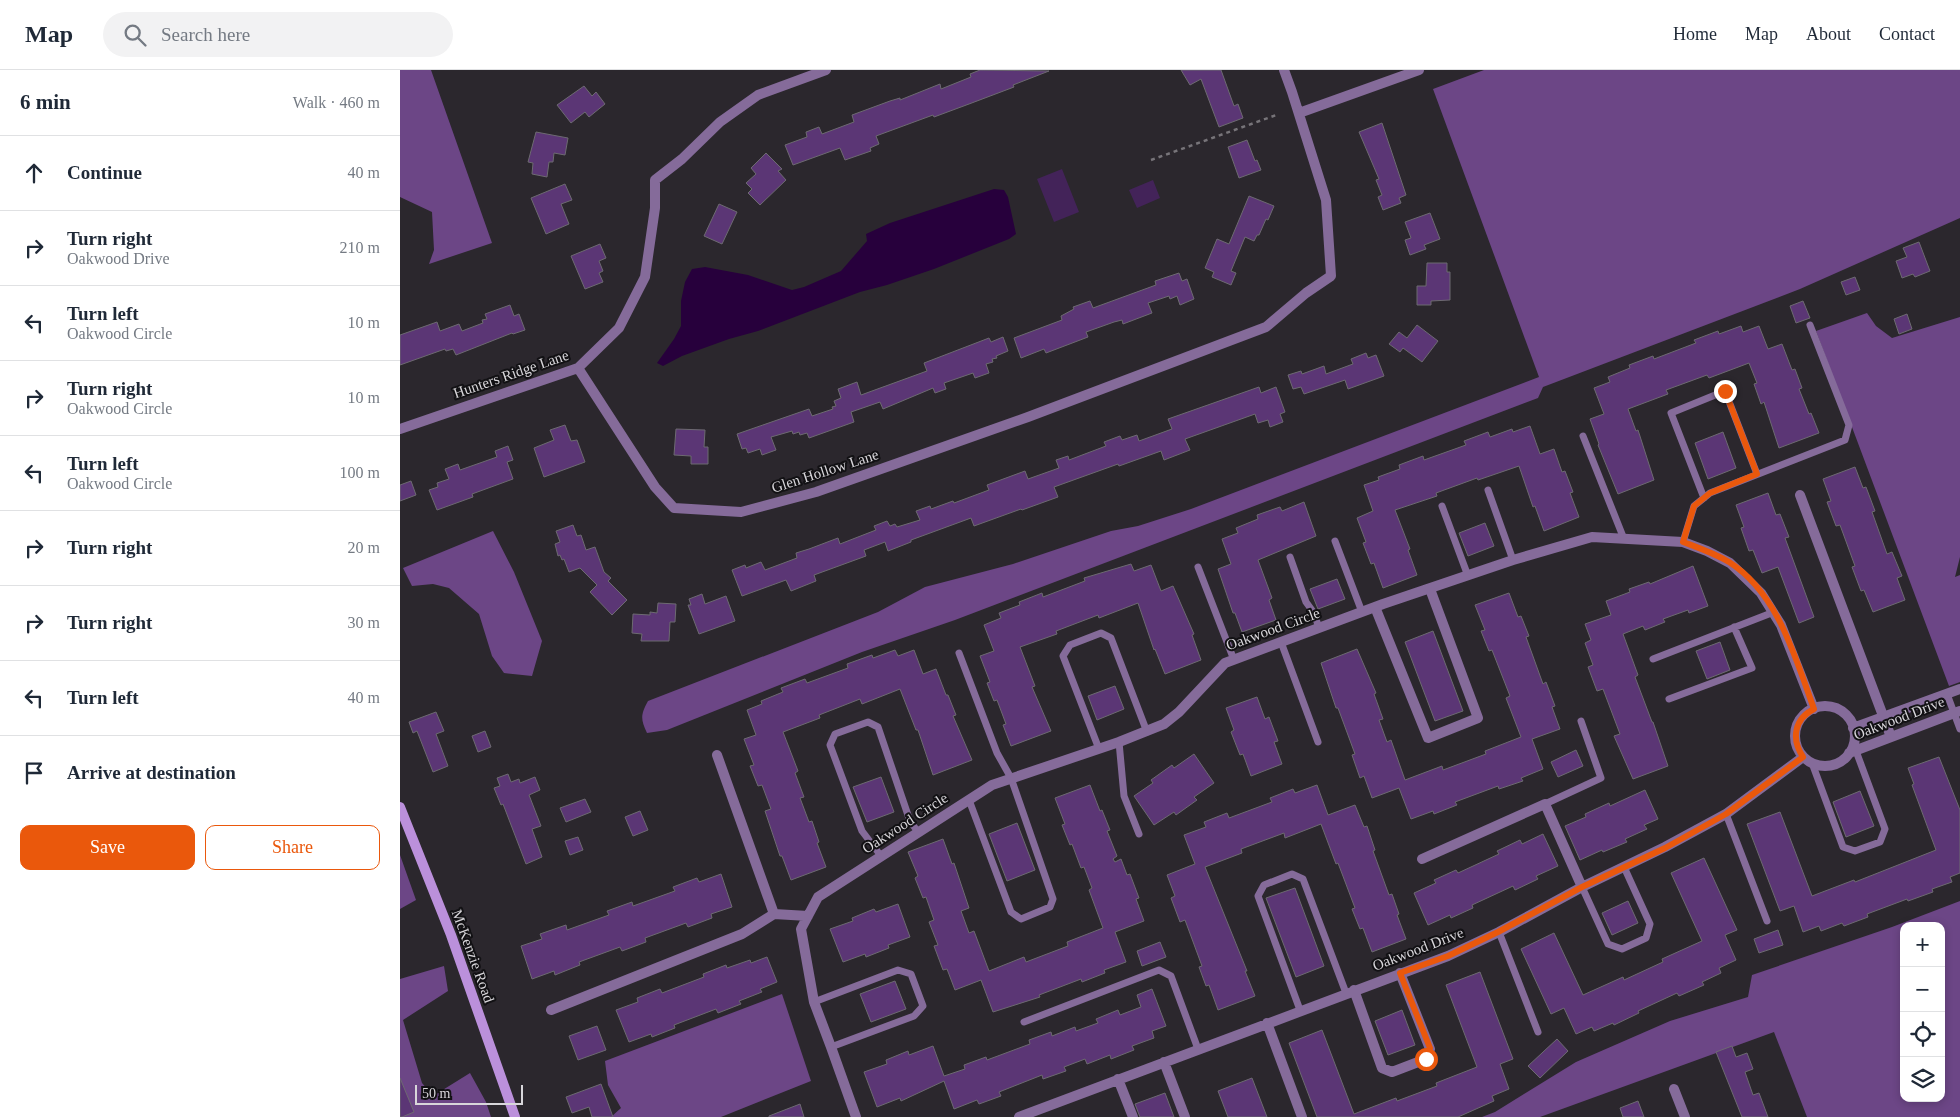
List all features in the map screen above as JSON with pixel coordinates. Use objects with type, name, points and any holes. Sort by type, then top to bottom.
[{"type":"street","name":"Hunters Ridge Lane","points":[[400,429],[578,368],[619,328],[645,277],[655,208],[655,180],[682,159],[720,122],[758,95],[826,70]]},
{"type":"street","points":[[1284,70],[1299,113],[1419,70]]},
{"type":"street","name":"Glen Hollow Lane","points":[[578,368],[655,488],[674,508],[741,512],[816,492],[1028,417],[1266,327],[1306,293],[1331,276],[1326,200],[1299,113]]},
{"type":"street","points":[[1800,495],[1891,737]]},
{"type":"street","name":"Oakwood Circle","points":[[856,1117],[814,1002],[802,929],[818,897],[992,785],[1119,742],[1164,724],[1179,712],[1225,663],[1375,607],[1513,560],[1592,537],[1683,542],[1707,551],[1730,563],[1748,578],[1761,593],[1774,612],[1788,641],[1814,709]]},
{"type":"street","points":[[1375,607],[1428,738],[1478,718],[1430,589]]},
{"type":"street","name":"Oakwood Drive","points":[[1854,728],[1960,689]]},
{"type":"street","points":[[1835,708],[1850,720],[1854,728],[1855,739],[1852,752],[1830,766],[1812,763],[1803,757],[1795,739],[1796,729],[1800,720],[1806,713],[1814,709],[1835,708]]},
{"type":"street","name":"Oakwood Drive","points":[[1852,752],[1957,712]]},
{"type":"street","points":[[717,754],[774,914]]},
{"type":"street","name":"Oakwood Drive","points":[[1024,1116],[1300,1010],[1448,956],[1498,932],[1582,887],[1665,848],[1726,814],[1803,757]]},
{"type":"street","points":[[1422,859],[1545,804],[1582,887]]},
{"type":"street","name":"McKenzie Road","points":[[400,807],[451,935],[514,1117]]},
{"type":"street","points":[[551,1010],[742,934],[774,914],[808,916]]},
{"type":"street","points":[[1350,992],[1382,1068],[1392,1072],[1426,1059],[1430,1048],[1400,973]]},
{"type":"street","points":[[1266,1023],[1302,1117]]},
{"type":"street","points":[[1164,1062],[1185,1117]]},
{"type":"street","points":[[1118,1079],[1133,1117]]},
{"type":"street","points":[[1674,1089],[1684,1117]]},
{"type":"lane","points":[[1683,542],[1694,506],[1710,493],[1845,440],[1849,425],[1810,325]]},
{"type":"lane","points":[[1704,498],[1671,413],[1725,391],[1757,474]]},
{"type":"lane","points":[[1582,436],[1624,539]]},
{"type":"lane","points":[[1488,490],[1513,560]]},
{"type":"lane","points":[[1442,506],[1468,576]]},
{"type":"lane","points":[[1335,541],[1362,612]]},
{"type":"lane","points":[[1290,557],[1306,602],[1314,613],[1320,628]]},
{"type":"lane","points":[[1198,567],[1234,660]]},
{"type":"lane","points":[[1653,660],[1774,612]]},
{"type":"lane","points":[[1669,700],[1752,668],[1734,627]]},
{"type":"lane","points":[[1099,749],[1063,656],[1070,645],[1101,633],[1111,638],[1147,732]]},
{"type":"lane","points":[[1281,642],[1318,742]]},
{"type":"lane","points":[[959,652],[997,753],[1011,778],[1053,899],[1050,907],[1022,919],[1011,912],[968,800]]},
{"type":"lane","points":[[1947,694],[1957,712],[1960,729]]},
{"type":"lane","points":[[1545,804],[1601,778],[1581,721]]},
{"type":"lane","points":[[881,856],[862,831],[830,745],[835,734],[868,722],[878,727],[910,821],[918,832]]},
{"type":"lane","points":[[1119,742],[1124,796],[1139,834]]},
{"type":"lane","points":[[1812,763],[1843,847],[1855,851],[1880,842],[1885,829],[1852,752]]},
{"type":"lane","points":[[1726,814],[1768,921]]},
{"type":"lane","points":[[1582,887],[1608,944],[1622,949],[1646,938],[1650,924],[1624,867]]},
{"type":"lane","points":[[1300,1010],[1258,896],[1264,885],[1292,874],[1303,879],[1350,992]]},
{"type":"lane","points":[[1498,932],[1538,1032]]},
{"type":"lane","points":[[814,1002],[898,970],[911,974],[923,1006],[914,1016],[831,1046]]},
{"type":"lane","points":[[1024,1022],[1159,970],[1171,976],[1198,1049]]},
{"type":"path","points":[[1151,160],[1279,114]]},
{"type":"shaded area","points":[[400,70],[431,70],[492,243],[429,264],[434,250],[432,212],[400,197]]},
{"type":"shaded area","points":[[1484,70],[1960,70],[1960,218],[1800,289],[1543,387],[1538,398],[955,620],[862,652],[667,730],[647,733],[642,717],[648,701],[878,612],[925,587],[1013,564],[1111,531],[1138,526],[1191,509],[1539,377],[1433,89]]},
{"type":"shaded area","points":[[1062,169],[1079,212],[1054,222],[1037,179]]},
{"type":"shaded area","points":[[1153,180],[1160,198],[1137,208],[1129,190]]},
{"type":"shaded area","points":[[994,189],[1004,190],[1008,197],[1016,234],[1009,239],[934,269],[860,292],[758,331],[682,356],[663,366],[657,363],[681,326],[681,301],[685,282],[692,269],[705,267],[748,275],[792,290],[804,287],[841,271],[867,241],[866,234],[890,223]]},
{"type":"shaded area","points":[[1867,313],[1876,326],[1892,338],[1960,317],[1960,557],[1955,577],[1960,575],[1960,682],[1949,686],[1816,331]]},
{"type":"shaded area","points":[[493,531],[514,572],[542,641],[532,676],[504,673],[492,656],[479,614],[449,588],[433,584],[412,586],[403,568]]},
{"type":"shaded area","points":[[400,855],[416,900],[400,909]]},
{"type":"shaded area","points":[[1960,901],[1960,1117],[1807,1117],[1774,1032],[1540,1117],[1482,1117],[1495,1112],[1576,1062],[1670,1021],[1748,997],[1752,975],[1900,924],[1900,1102],[1945,1102],[1945,922],[1905,922]]},
{"type":"shaded area","points":[[444,966],[448,991],[403,1020],[422,1083],[433,1096],[470,1073],[486,1102],[491,1117],[400,1117],[400,979]]},
{"type":"shaded area","points":[[782,994],[811,1081],[721,1117],[611,1117],[621,1108],[608,1085],[605,1061]]},
{"type":"building","points":[[980,70],[1049,71],[969,104],[876,136],[879,144],[870,148],[871,151],[845,160],[840,148],[793,165],[785,145],[807,137],[806,132],[819,127],[822,134],[854,122],[852,115],[890,101],[900,98],[900,100],[940,84],[941,89],[971,77],[970,74]]},
{"type":"building","points":[[1181,70],[1221,70],[1234,106],[1238,104],[1243,118],[1219,127],[1201,79],[1190,85]]},
{"type":"building","points":[[584,86],[592,96],[596,92],[605,104],[589,117],[585,112],[571,123],[557,105]]},
{"type":"building","points":[[1382,123],[1406,195],[1399,198],[1401,203],[1383,210],[1378,197],[1382,195],[1376,180],[1379,179],[1359,132]]},
{"type":"building","points":[[536,132],[568,138],[565,155],[554,153],[553,162],[549,162],[547,177],[532,174],[533,163],[528,162]]},
{"type":"building","points":[[1247,140],[1255,161],[1257,160],[1261,170],[1239,178],[1228,147]]},
{"type":"building","points":[[766,153],[782,169],[778,171],[786,180],[760,205],[748,193],[752,189],[746,183],[756,174],[751,168]]},
{"type":"building","points":[[565,184],[572,200],[561,204],[569,224],[546,234],[531,198]]},
{"type":"building","points":[[1249,196],[1274,206],[1268,220],[1266,219],[1259,235],[1257,235],[1254,241],[1245,237],[1231,271],[1236,273],[1231,285],[1212,277],[1214,272],[1205,268],[1217,239],[1229,244]]},
{"type":"building","points":[[719,204],[737,212],[722,244],[704,236]]},
{"type":"building","points":[[1430,213],[1440,239],[1424,245],[1426,249],[1410,255],[1405,240],[1411,238],[1405,222]]},
{"type":"building","points":[[1919,242],[1930,271],[1915,277],[1913,274],[1902,278],[1896,261],[1907,257],[1903,248]]},
{"type":"building","points":[[600,244],[606,258],[599,261],[603,271],[599,273],[603,282],[585,289],[571,256]]},
{"type":"building","points":[[1427,263],[1447,263],[1447,272],[1450,272],[1450,300],[1431,301],[1431,305],[1417,305],[1417,286],[1426,286]]},
{"type":"building","points":[[1179,273],[1182,281],[1187,279],[1194,299],[1180,305],[1177,296],[1170,299],[1169,296],[1148,303],[1152,313],[1123,324],[1122,320],[1114,322],[1086,332],[1088,337],[1046,353],[1044,349],[1021,358],[1014,338],[1062,320],[1061,316],[1074,309],[1073,307],[1090,301],[1093,308],[1156,285],[1155,281]]},
{"type":"building","points":[[1855,277],[1860,290],[1846,295],[1841,282]]},
{"type":"building","points":[[1803,301],[1810,318],[1796,323],[1790,306]]},
{"type":"building","points":[[510,305],[514,316],[519,314],[525,330],[512,333],[456,355],[453,349],[446,351],[445,349],[400,365],[400,335],[437,322],[440,331],[459,324],[462,331],[483,323],[482,320],[487,319],[485,314]]},
{"type":"building","points":[[1907,314],[1912,329],[1899,334],[1894,319]]},
{"type":"building","points":[[1417,325],[1438,341],[1422,362],[1403,348],[1400,352],[1389,344],[1399,332],[1407,338]]},
{"type":"building","points":[[1741,326],[1743,332],[1759,326],[1768,349],[1782,344],[1792,370],[1795,369],[1802,388],[1799,389],[1819,433],[1779,448],[1764,402],[1761,404],[1754,384],[1757,383],[1749,363],[1709,378],[1707,375],[1666,390],[1668,394],[1628,409],[1636,431],[1638,430],[1654,480],[1618,494],[1598,445],[1590,419],[1604,414],[1594,388],[1610,382],[1608,377],[1630,368],[1629,365],[1653,356],[1654,359],[1696,343],[1694,340],[1718,331],[1719,334]]},
{"type":"building","points":[[1003,337],[1008,351],[996,356],[997,358],[992,359],[993,362],[986,364],[989,373],[975,378],[973,373],[944,383],[946,389],[935,393],[933,388],[883,409],[880,402],[851,412],[854,422],[809,438],[807,433],[800,435],[799,432],[793,434],[792,431],[771,437],[776,450],[762,455],[760,449],[748,453],[746,448],[742,449],[737,434],[809,409],[812,416],[833,409],[832,407],[836,406],[834,401],[841,398],[838,389],[857,382],[861,395],[927,371],[924,363],[989,338],[991,342]]},
{"type":"building","points":[[1366,353],[1368,358],[1376,355],[1384,376],[1348,389],[1345,380],[1304,394],[1301,387],[1293,389],[1288,375],[1301,371],[1302,374],[1324,366],[1326,374],[1353,364],[1351,359]]},
{"type":"building","points":[[1259,387],[1261,393],[1276,387],[1285,412],[1280,414],[1283,422],[1270,427],[1268,420],[1258,423],[1255,414],[1185,439],[1190,450],[1164,460],[1161,451],[1054,487],[1058,497],[1022,510],[974,526],[971,518],[911,540],[911,542],[888,551],[885,542],[864,550],[866,556],[814,575],[816,581],[791,591],[786,580],[742,596],[732,570],[745,565],[746,568],[761,562],[765,570],[797,558],[796,553],[838,538],[840,544],[876,530],[874,526],[887,521],[890,526],[895,524],[897,527],[920,520],[916,511],[930,506],[931,509],[953,501],[954,503],[989,490],[987,485],[1025,471],[1028,479],[1059,468],[1056,460],[1068,456],[1069,460],[1106,446],[1104,442],[1120,436],[1122,440],[1137,435],[1139,441],[1172,429],[1168,419]]},
{"type":"building","points":[[565,425],[571,441],[577,440],[585,462],[544,477],[534,448],[554,440],[550,430]]},
{"type":"building","points":[[1530,426],[1540,454],[1554,449],[1562,472],[1565,471],[1573,492],[1570,493],[1579,517],[1544,531],[1535,506],[1533,507],[1519,466],[1478,480],[1477,478],[1436,493],[1437,496],[1395,510],[1410,549],[1408,550],[1417,575],[1383,588],[1374,563],[1371,564],[1363,543],[1366,542],[1357,518],[1373,511],[1364,485],[1379,480],[1378,477],[1400,469],[1399,465],[1423,456],[1424,460],[1466,445],[1464,441],[1488,432],[1490,437],[1512,429],[1513,432]]},
{"type":"building","points":[[676,429],[705,430],[704,447],[708,447],[708,464],[691,464],[691,456],[674,455]]},
{"type":"building","points":[[1723,432],[1736,468],[1708,479],[1695,443]]},
{"type":"building","points":[[508,446],[513,460],[507,462],[513,479],[472,494],[473,497],[437,510],[429,490],[438,487],[437,483],[449,479],[445,469],[458,464],[460,470],[497,457],[495,451]]},
{"type":"building","points":[[1855,467],[1863,488],[1866,487],[1875,511],[1872,512],[1887,554],[1892,552],[1902,576],[1897,578],[1905,600],[1873,612],[1864,590],[1861,591],[1852,567],[1855,566],[1840,525],[1836,526],[1827,502],[1831,501],[1823,479]]},
{"type":"building","points":[[411,481],[416,495],[400,501],[400,485]]},
{"type":"building","points":[[1768,493],[1776,515],[1780,514],[1789,537],[1785,538],[1814,617],[1799,623],[1778,567],[1762,573],[1753,550],[1749,551],[1741,528],[1744,527],[1736,505]]},
{"type":"building","points":[[1304,502],[1316,536],[1258,560],[1272,598],[1269,600],[1276,620],[1242,632],[1235,613],[1233,613],[1218,569],[1231,564],[1222,539],[1238,533],[1236,528],[1258,519],[1257,515],[1280,507],[1282,511]]},
{"type":"building","points":[[1485,523],[1494,546],[1468,556],[1459,533]]},
{"type":"building","points":[[573,525],[577,536],[581,535],[586,550],[595,547],[604,572],[611,578],[608,581],[627,600],[612,615],[590,592],[597,585],[580,568],[569,572],[564,559],[562,560],[560,555],[558,556],[555,544],[560,542],[556,531]]},
{"type":"building","points":[[1131,564],[1134,571],[1151,565],[1161,591],[1173,586],[1194,634],[1192,635],[1201,660],[1165,674],[1154,650],[1138,603],[1099,618],[1098,615],[1056,631],[1057,634],[1020,647],[1035,686],[1032,687],[1051,731],[1011,746],[1003,725],[1006,724],[997,700],[994,701],[987,683],[990,682],[980,656],[994,651],[984,625],[1001,618],[999,613],[1020,605],[1019,602],[1042,593],[1043,597],[1085,581],[1084,578]]},
{"type":"building","points":[[1693,566],[1708,606],[1689,613],[1688,610],[1663,619],[1665,622],[1645,630],[1643,626],[1623,634],[1638,675],[1635,677],[1668,766],[1633,779],[1614,736],[1620,734],[1603,689],[1597,691],[1588,667],[1593,665],[1585,643],[1591,640],[1585,624],[1611,615],[1606,601],[1630,592],[1629,589],[1649,582],[1650,584]]},
{"type":"building","points":[[1337,579],[1345,599],[1318,609],[1310,589]]},
{"type":"building","points":[[1509,593],[1518,617],[1521,616],[1529,636],[1526,637],[1543,684],[1546,682],[1555,706],[1552,707],[1560,729],[1532,739],[1543,769],[1521,778],[1523,781],[1499,789],[1498,786],[1455,802],[1457,805],[1434,814],[1433,811],[1411,819],[1399,788],[1372,798],[1364,776],[1360,778],[1352,755],[1355,754],[1338,708],[1336,708],[1321,663],[1357,649],[1376,693],[1374,694],[1383,719],[1379,720],[1387,742],[1391,740],[1405,780],[1442,766],[1443,770],[1486,754],[1485,751],[1521,737],[1506,698],[1510,696],[1492,650],[1489,651],[1481,631],[1485,630],[1475,605]]},
{"type":"building","points":[[702,594],[705,604],[726,596],[735,621],[699,634],[688,605],[691,605],[689,599]]},
{"type":"building","points":[[658,603],[676,604],[675,622],[670,622],[669,641],[641,641],[642,634],[632,633],[633,614],[650,615],[650,612],[657,613]]},
{"type":"building","points":[[1433,631],[1463,711],[1435,721],[1405,642]]},
{"type":"building","points":[[1720,642],[1730,670],[1707,679],[1696,651]]},
{"type":"building","points":[[895,650],[898,656],[914,650],[923,674],[936,669],[956,715],[953,716],[972,760],[933,775],[918,730],[916,730],[900,689],[862,704],[860,699],[819,715],[820,718],[783,732],[798,771],[795,773],[804,797],[800,798],[809,822],[812,821],[819,842],[817,843],[826,867],[791,880],[782,856],[780,856],[765,811],[771,809],[762,785],[758,786],[750,766],[754,765],[744,739],[756,735],[747,710],[762,704],[761,701],[783,692],[781,688],[805,679],[807,683],[848,668],[847,664],[872,655],[873,658]]},
{"type":"building","points":[[1115,686],[1124,709],[1097,720],[1088,696]]},
{"type":"building","points":[[1257,697],[1265,719],[1269,717],[1278,741],[1274,742],[1282,764],[1251,776],[1243,754],[1240,755],[1231,732],[1234,730],[1226,708]]},
{"type":"building","points":[[436,712],[444,731],[436,734],[448,766],[433,772],[417,731],[413,733],[409,722]]},
{"type":"building","points":[[485,731],[491,747],[478,752],[472,736]]},
{"type":"building","points":[[1576,750],[1583,766],[1558,777],[1551,762]]},
{"type":"building","points":[[1194,754],[1214,783],[1194,797],[1197,800],[1176,815],[1174,812],[1154,825],[1134,796],[1153,783],[1151,780],[1172,765],[1174,768]]},
{"type":"building","points":[[1939,757],[1960,810],[1960,873],[1950,877],[1952,882],[1932,889],[1933,892],[1908,901],[1907,899],[1867,914],[1868,917],[1844,926],[1842,923],[1821,931],[1819,926],[1803,932],[1794,906],[1780,911],[1747,824],[1780,812],[1812,896],[1854,880],[1855,882],[1936,850],[1912,785],[1914,784],[1908,768]]},
{"type":"building","points":[[508,774],[511,782],[519,779],[520,783],[535,777],[540,790],[529,795],[541,826],[532,829],[542,857],[526,864],[503,804],[501,805],[494,788],[500,786],[497,778]]},
{"type":"building","points":[[881,777],[894,812],[867,822],[853,787]]},
{"type":"building","points":[[1090,785],[1110,830],[1107,831],[1117,856],[1113,859],[1115,862],[1121,859],[1127,875],[1130,874],[1139,898],[1136,899],[1144,921],[1115,932],[1126,962],[1104,970],[1105,973],[1082,982],[1081,979],[1039,995],[1040,997],[993,1012],[981,980],[955,990],[947,969],[943,970],[934,946],[938,945],[929,922],[934,920],[926,897],[923,898],[915,878],[918,876],[908,852],[943,839],[952,864],[954,863],[969,908],[961,911],[969,933],[974,931],[989,971],[1024,957],[1026,962],[1068,946],[1067,942],[1103,928],[1089,890],[1092,888],[1084,867],[1081,868],[1072,844],[1070,845],[1062,825],[1065,824],[1055,798]]},
{"type":"building","points":[[1317,785],[1328,815],[1355,805],[1364,827],[1367,826],[1375,850],[1373,851],[1389,895],[1392,894],[1406,939],[1372,952],[1363,928],[1360,929],[1352,909],[1355,908],[1321,824],[1285,838],[1284,833],[1241,849],[1242,853],[1205,867],[1247,971],[1245,971],[1255,996],[1218,1010],[1209,985],[1206,986],[1199,967],[1202,966],[1185,920],[1180,922],[1171,898],[1175,896],[1167,875],[1195,864],[1184,835],[1206,827],[1204,822],[1227,813],[1229,818],[1272,802],[1270,798],[1293,789],[1295,793]]},
{"type":"building","points":[[1645,790],[1658,819],[1644,825],[1647,829],[1625,839],[1627,842],[1580,860],[1565,826],[1586,817],[1585,814],[1609,803],[1610,806]]},
{"type":"building","points":[[1860,791],[1874,826],[1846,837],[1833,802]]},
{"type":"building","points":[[585,799],[591,812],[566,822],[560,808]]},
{"type":"building","points":[[640,811],[648,830],[633,836],[625,817]]},
{"type":"building","points":[[1017,823],[1035,870],[1007,881],[989,834]]},
{"type":"building","points":[[1543,834],[1558,866],[1536,876],[1538,879],[1515,890],[1513,886],[1472,905],[1473,908],[1451,918],[1450,915],[1428,925],[1414,893],[1436,883],[1434,880],[1456,870],[1458,873],[1499,854],[1497,851],[1520,840],[1522,844]]},
{"type":"building","points":[[578,837],[583,850],[570,855],[565,841]]},
{"type":"building","points":[[1704,858],[1737,930],[1725,935],[1736,960],[1719,968],[1721,973],[1702,982],[1704,985],[1679,996],[1677,993],[1638,1011],[1639,1013],[1614,1025],[1613,1023],[1594,1031],[1592,1027],[1576,1034],[1564,1008],[1551,1014],[1521,949],[1554,933],[1583,995],[1623,977],[1624,980],[1663,962],[1662,959],[1702,941],[1671,873]]},
{"type":"building","points":[[721,874],[732,907],[711,914],[712,918],[688,927],[686,923],[645,938],[646,942],[622,951],[620,947],[579,962],[580,965],[555,975],[554,971],[532,979],[521,946],[542,939],[540,934],[566,925],[567,930],[609,915],[607,911],[632,902],[633,906],[675,891],[673,887],[697,878],[699,882]]},
{"type":"building","points":[[1295,888],[1324,966],[1296,977],[1266,898]]},
{"type":"building","points":[[1628,901],[1638,923],[1612,935],[1602,913]]},
{"type":"building","points":[[898,904],[910,937],[888,945],[889,948],[866,957],[865,954],[843,962],[830,929],[853,921],[852,918],[874,909],[876,912]]},
{"type":"building","points":[[1778,930],[1783,945],[1759,953],[1754,939]]},
{"type":"building","points":[[1160,942],[1166,957],[1142,966],[1137,951]]},
{"type":"building","points":[[767,957],[777,982],[760,989],[762,992],[739,1001],[741,1004],[718,1013],[716,1009],[674,1025],[675,1028],[652,1037],[651,1034],[629,1042],[616,1010],[638,1002],[637,998],[660,989],[662,993],[704,977],[703,974],[726,965],[727,968],[750,960],[751,963]]},
{"type":"building","points":[[1480,972],[1513,1059],[1500,1064],[1509,1089],[1492,1096],[1494,1101],[1458,1117],[1317,1117],[1289,1043],[1322,1030],[1354,1114],[1396,1098],[1397,1101],[1437,1086],[1436,1083],[1477,1067],[1446,985]]},
{"type":"building","points":[[895,981],[906,1009],[871,1022],[860,994]]},
{"type":"building","points":[[1152,989],[1166,1026],[1152,1031],[1154,1038],[1132,1046],[1134,1050],[1111,1059],[1110,1055],[1087,1064],[1085,1059],[1064,1067],[1066,1071],[1043,1079],[1042,1075],[999,1092],[1001,1096],[979,1104],[977,1100],[954,1109],[944,1081],[901,1101],[900,1098],[877,1107],[864,1072],[887,1064],[886,1060],[908,1051],[909,1055],[933,1046],[944,1076],[965,1069],[964,1065],[986,1057],[987,1060],[1030,1044],[1029,1040],[1051,1032],[1052,1036],[1075,1027],[1076,1031],[1098,1023],[1096,1019],[1118,1010],[1120,1015],[1141,1007],[1137,995]]},
{"type":"building","points":[[1402,1010],[1415,1045],[1388,1055],[1375,1021]]},
{"type":"building","points":[[597,1026],[606,1050],[578,1060],[569,1036]]},
{"type":"building","points":[[1557,1039],[1568,1051],[1540,1078],[1528,1066]]},
{"type":"building","points":[[1732,1046],[1736,1057],[1747,1053],[1753,1069],[1745,1072],[1753,1095],[1759,1093],[1768,1117],[1742,1117],[1716,1052]]},
{"type":"building","points":[[400,1078],[414,1112],[402,1117],[400,1117]]},
{"type":"building","points":[[1252,1078],[1267,1117],[1228,1117],[1218,1091]]},
{"type":"building","points":[[601,1084],[613,1117],[592,1117],[589,1107],[572,1113],[566,1097]]},
{"type":"building","points":[[1165,1093],[1174,1117],[1140,1117],[1135,1104]]},
{"type":"building","points":[[1638,1101],[1644,1117],[1623,1117],[1620,1108]]},
{"type":"building","points":[[800,1104],[804,1117],[769,1117],[769,1116]]},
{"type":"route","points":[[1426,1059],[1430,1048],[1400,973],[1448,956],[1498,932],[1582,887],[1665,848],[1726,814],[1803,757],[1795,739],[1796,729],[1806,713],[1814,709],[1788,641],[1774,612],[1748,578],[1730,563],[1707,551],[1683,542],[1694,506],[1710,493],[1757,474],[1725,391]]}]
